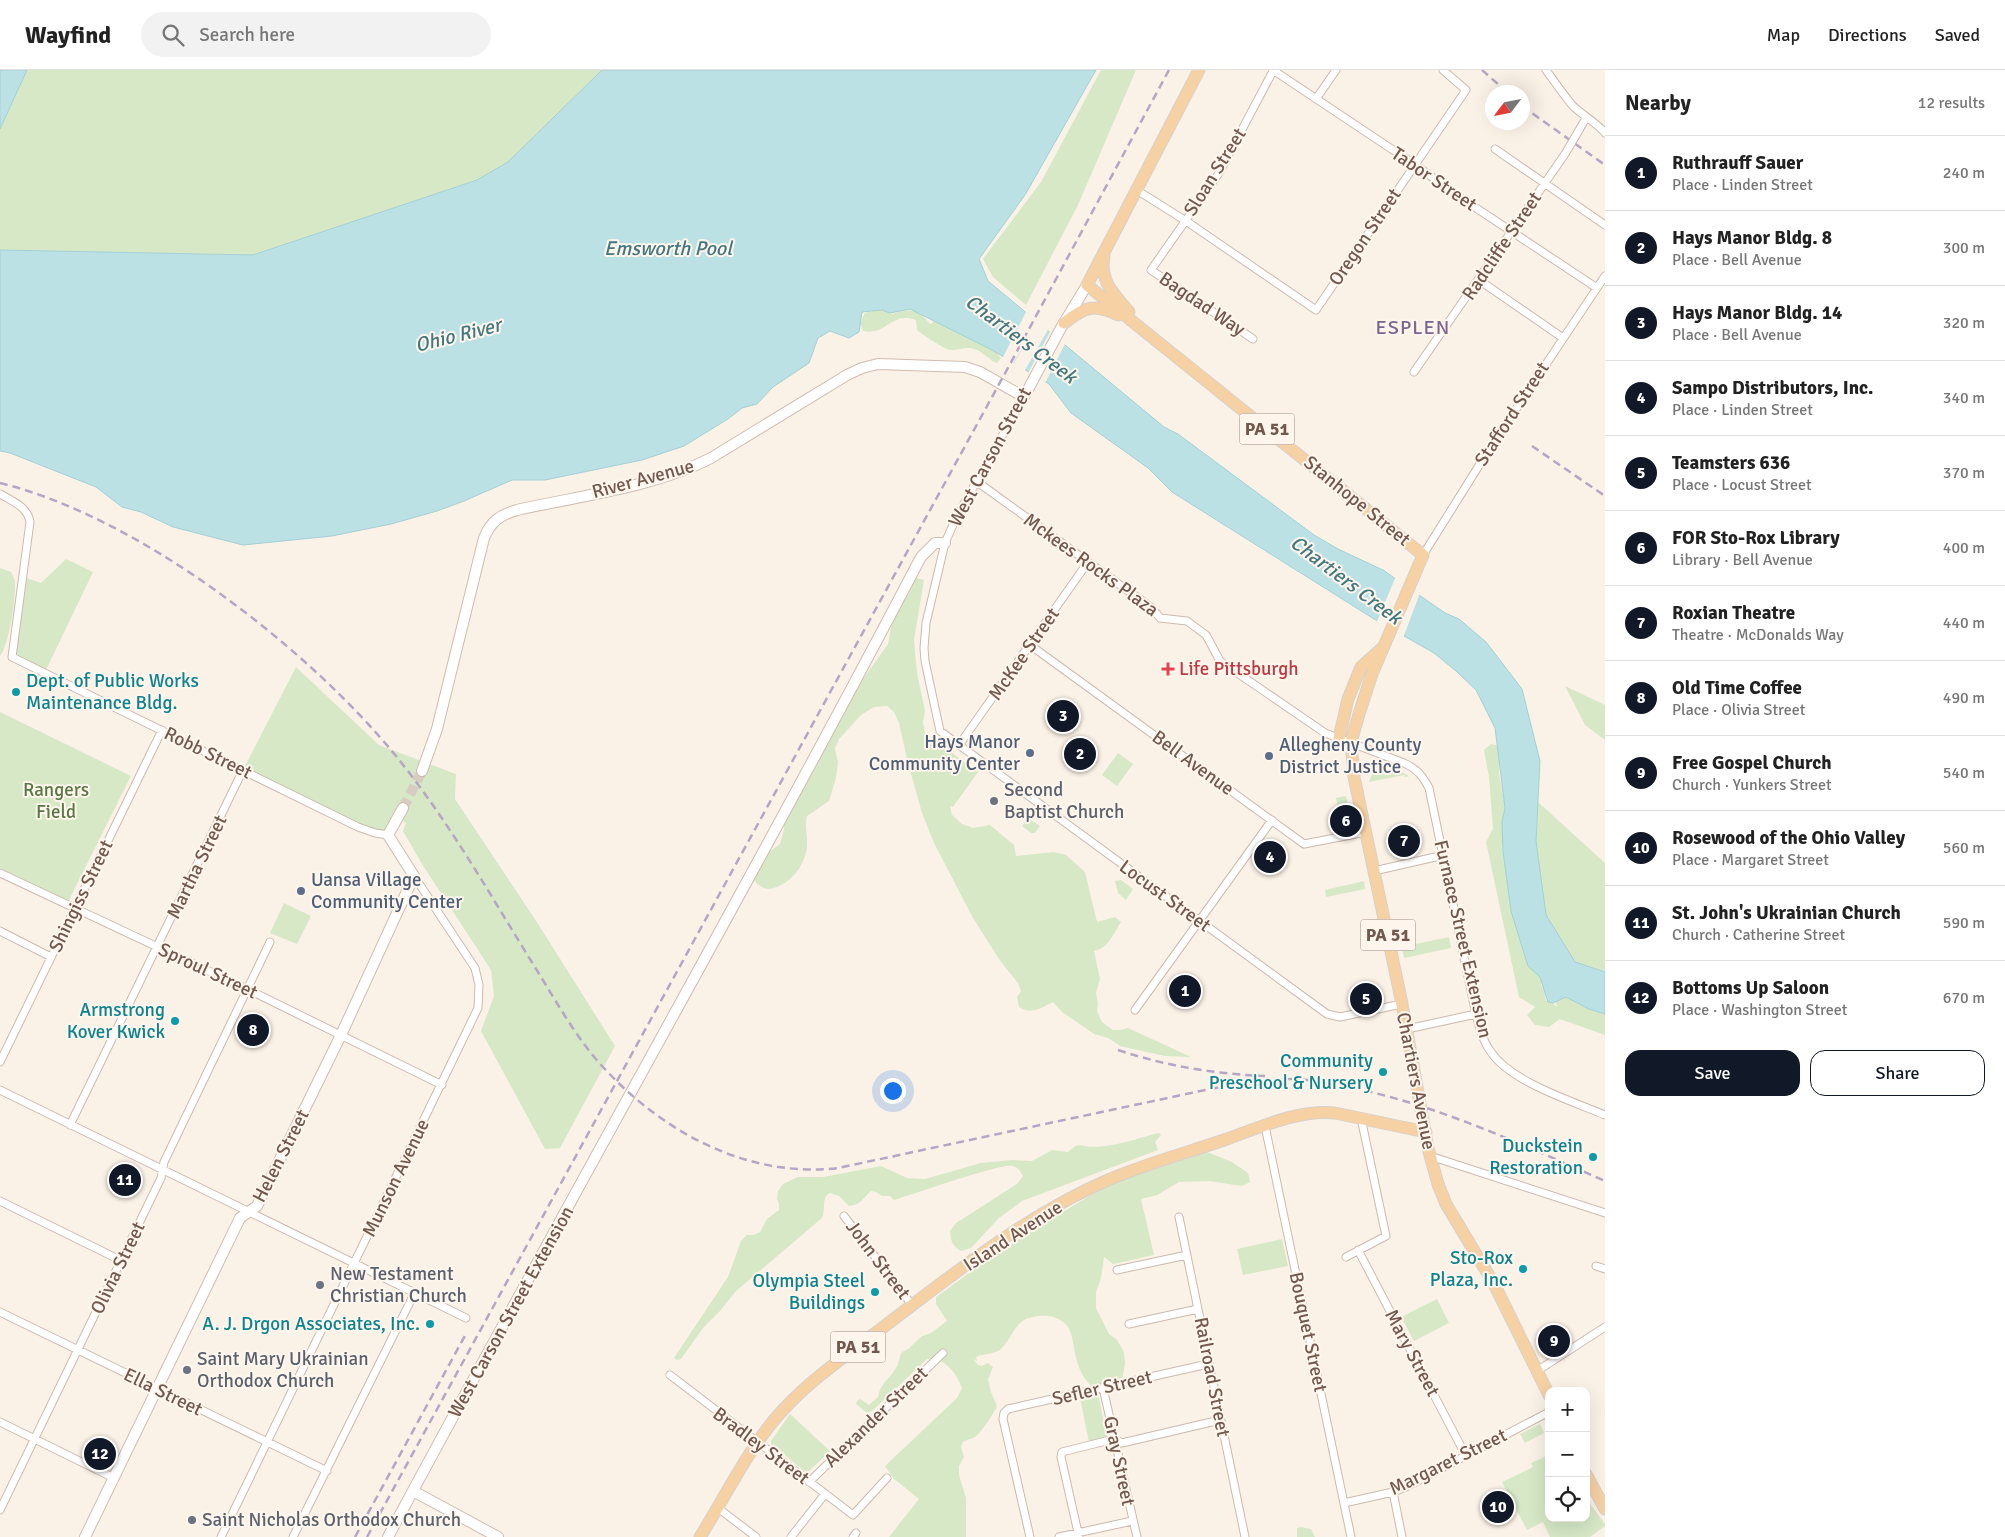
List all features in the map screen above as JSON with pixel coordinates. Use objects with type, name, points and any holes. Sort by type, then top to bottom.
[{"type":"main road","name":"West Carson Street","points":[[1087,285],[1198,70]]},
{"type":"main road","points":[[1105,248],[1102,264],[1104,278],[1109,289],[1137,325]]},
{"type":"main road","name":"Stanhope Street","points":[[1087,285],[1423,555],[1379,653],[1351,742]]},
{"type":"main road","points":[[1063,325],[1079,312],[1098,307],[1137,325]]},
{"type":"main road","points":[[1339,738],[1348,699],[1361,667],[1379,653]]},
{"type":"main road","name":"Chartiers Avenue","points":[[1351,742],[1354,777],[1402,1004],[1430,1156],[1446,1204],[1494,1284],[1545,1387]]},
{"type":"main road","name":"Island Avenue","points":[[700,1537],[758,1441],[782,1411],[832,1366],[967,1264],[1028,1223],[1065,1202],[1109,1180],[1265,1126],[1320,1111],[1426,1132]]},
{"type":"main road","points":[[1588,1477],[1603,1503]]},
{"type":"street","name":"Tabor Street","points":[[1273,70],[1597,288]]},
{"type":"street","name":"Sloan Street","points":[[1152,270],[1219,173],[1273,70]]},
{"type":"street","points":[[1316,99],[1336,70]]},
{"type":"street","name":"Oregon Street","points":[[1186,220],[1316,310],[1466,90],[1443,70]]},
{"type":"street","points":[[1546,70],[1571,104],[1605,133]]},
{"type":"street","name":"Radcliffe Street","points":[[1414,372],[1565,154],[1586,118]]},
{"type":"street","points":[[1494,149],[1605,225]]},
{"type":"street","points":[[1136,189],[1186,220]]},
{"type":"street","name":"Bagdad Way","points":[[1152,270],[1253,338]]},
{"type":"street","name":"Stafford Street","points":[[1423,555],[1490,448],[1605,276]]},
{"type":"street","points":[[1479,280],[1563,338]]},
{"type":"street","name":"West Carson Street","points":[[940,732],[924,648],[926,624],[945,543],[976,481],[1087,285]]},
{"type":"street","name":"River Avenue","points":[[422,771],[437,729],[484,538],[493,522],[499,517],[518,510],[646,482],[685,470],[711,458],[847,375],[870,365],[965,367],[980,372],[1024,396]]},
{"type":"street","name":"Mckees Rocks Plaza","points":[[976,481],[1152,608],[1160,618],[1187,621],[1206,635],[1214,646],[1220,661],[1228,667],[1325,733],[1351,742]]},
{"type":"street","name":"Robb Street","points":[[0,494],[20,505],[26,512],[30,522],[12,657],[358,827],[388,835]]},
{"type":"street","name":"West Carson Street Extension","points":[[388,1537],[738,900],[921,558],[935,543],[945,543]]},
{"type":"street","name":"McKee Street","points":[[959,745],[1088,562]]},
{"type":"street","name":"Bell Avenue","points":[[1030,645],[1304,844],[1366,832]]},
{"type":"street","name":"Shingiss Street","points":[[0,1062],[162,730]]},
{"type":"street","name":"Locust Street","points":[[940,732],[1332,1017],[1402,1004]]},
{"type":"street","name":"Furnace Street Extension","points":[[1351,742],[1415,768],[1429,788],[1476,1014],[1487,1046],[1503,1066],[1521,1078],[1605,1115]]},
{"type":"street","name":"Martha Street","points":[[70,1125],[158,948],[243,770]]},
{"type":"street","points":[[403,808],[388,835],[414,876]]},
{"type":"street","points":[[1135,1010],[1272,820]]},
{"type":"street","points":[[1374,871],[1444,855]]},
{"type":"street","name":"Sproul Street","points":[[0,873],[341,1034],[442,1085]]},
{"type":"street","name":"Munson Avenue","points":[[221,1537],[478,1008],[479,985],[475,968],[414,876]]},
{"type":"street","name":"Helen Street","points":[[85,1537],[240,1218],[257,1206],[341,1034],[414,876]]},
{"type":"street","points":[[0,931],[51,957]]},
{"type":"street","name":"Olivia Street","points":[[0,1510],[3,1496],[35,1439],[122,1260],[161,1178],[164,1162],[270,942]]},
{"type":"street","points":[[1407,1029],[1476,1014]]},
{"type":"street","points":[[0,1090],[466,1318]]},
{"type":"street","points":[[1346,1257],[1386,1236],[1361,1118]]},
{"type":"street","name":"Bouquet Street","points":[[1265,1126],[1351,1537]]},
{"type":"street","points":[[1430,1156],[1605,1213]]},
{"type":"street","points":[[0,1201],[122,1260]]},
{"type":"street","name":"John Street","points":[[844,1216],[912,1305]]},
{"type":"street","name":"Railroad Street","points":[[1179,1217],[1245,1537]]},
{"type":"street","name":"Mary Street","points":[[1358,1250],[1466,1456]]},
{"type":"street","points":[[1118,1270],[1187,1255]]},
{"type":"street","points":[[1596,1266],[1605,1268]]},
{"type":"street","points":[[293,1537],[415,1292]]},
{"type":"street","points":[[1129,1324],[1198,1309]]},
{"type":"street","name":"Ella Street","points":[[0,1312],[327,1471]]},
{"type":"street","points":[[1537,1371],[1605,1326]]},
{"type":"street","name":"Alexander Street","points":[[809,1482],[943,1353]]},
{"type":"street","name":"Sefler Street","points":[[1030,1537],[1003,1419],[1004,1413],[1008,1409],[1208,1364]]},
{"type":"street","name":"Bradley Street","points":[[670,1376],[853,1515],[886,1478]]},
{"type":"street","name":"Gray Street","points":[[1103,1388],[1135,1536]]},
{"type":"street","name":"Margaret Street","points":[[1344,1503],[1393,1492],[1416,1482],[1545,1414]]},
{"type":"street","points":[[1078,1535],[1061,1457],[1062,1452],[1114,1439],[1122,1443],[1220,1420]]},
{"type":"street","points":[[0,1422],[114,1478]]},
{"type":"street","points":[[413,1491],[498,1537]]},
{"type":"street","points":[[1393,1492],[1402,1537]]},
{"type":"street","points":[[791,1537],[825,1494]]},
{"type":"street","points":[[718,1508],[756,1537]]},
{"type":"street","points":[[1059,1537],[1078,1535],[1132,1521]]},
{"type":"green space","points":[[27,70],[602,70],[508,162],[477,180],[253,255],[0,250],[0,129]]},
{"type":"green space","points":[[1101,70],[1136,70],[1078,205],[1026,305],[993,277],[983,259],[1041,182]]},
{"type":"green space","points":[[882,309],[892,314],[909,310],[917,312],[930,324],[939,318],[996,352],[1001,358],[997,363],[980,351],[973,349],[948,349],[917,330],[916,320],[908,318],[895,321],[878,330],[871,332],[863,331],[860,323],[865,313]]},
{"type":"green space","points":[[66,559],[93,572],[45,672],[13,656],[24,577],[41,583]]},
{"type":"green space","points":[[0,568],[11,572],[15,580],[15,590],[9,632],[0,656]]},
{"type":"green space","points":[[913,577],[924,580],[914,640],[917,673],[925,711],[923,722],[925,733],[978,772],[953,807],[950,806],[952,815],[962,824],[973,828],[990,825],[1014,845],[1016,856],[1054,852],[1066,855],[1085,872],[1097,922],[1115,917],[1121,922],[1107,944],[1094,951],[1100,979],[1096,993],[1097,1011],[1102,1022],[1113,1030],[1128,1028],[1191,1057],[1165,1056],[1120,1046],[1108,1038],[1094,1034],[1062,1012],[1053,1002],[1032,1011],[1019,1007],[1017,997],[1021,991],[1018,983],[1001,962],[973,918],[934,843],[922,813],[899,723],[894,712],[887,706],[874,707],[861,715],[839,739],[835,749],[838,762],[836,778],[829,801],[807,816],[807,847],[801,866],[788,881],[770,889],[764,888],[754,880],[756,869],[768,853],[780,844],[784,830],[783,814],[838,714],[888,644],[894,612]]},
{"type":"green space","points":[[296,667],[379,745],[456,774],[455,799],[540,927],[615,1046],[560,1148],[545,1149],[481,1031],[494,996],[491,970],[422,864],[403,831],[406,823],[393,815],[383,834],[375,833],[243,770]]},
{"type":"green space","points":[[1565,686],[1605,705],[1605,740],[1585,725]]},
{"type":"green space","name":"Rangers Field","points":[[0,712],[131,776],[68,902],[0,868]]},
{"type":"green space","points":[[1491,744],[1500,746],[1499,774],[1506,810],[1503,815],[1506,823],[1502,847],[1513,892],[1510,903],[1516,916],[1517,930],[1521,933],[1523,943],[1521,945],[1525,949],[1528,967],[1534,968],[1543,980],[1541,985],[1545,991],[1546,1001],[1550,1001],[1557,1007],[1555,997],[1558,993],[1605,1012],[1605,1035],[1560,1019],[1549,1027],[1535,1025],[1527,1015],[1535,1007],[1519,997],[1486,842],[1493,829],[1489,777],[1484,750]]},
{"type":"green space","points":[[1118,753],[1133,764],[1117,786],[1102,775]]},
{"type":"green space","points":[[1384,768],[1396,769],[1409,776],[1405,777],[1404,775],[1369,782],[1372,774]]},
{"type":"green space","points":[[1346,796],[1348,805],[1338,807],[1336,798]]},
{"type":"green space","points":[[1538,802],[1605,863],[1605,972],[1575,962],[1546,915],[1536,841]]},
{"type":"green space","points":[[1031,820],[1040,826],[1035,833],[1031,833],[1022,826],[1026,821]]},
{"type":"green space","points":[[1121,880],[1133,889],[1126,900],[1118,893],[1115,881]]},
{"type":"green space","points":[[1364,881],[1365,889],[1326,897],[1325,890]]},
{"type":"green space","points":[[284,903],[311,916],[297,944],[270,933]]},
{"type":"green space","points":[[1449,937],[1451,948],[1404,958],[1402,947]]},
{"type":"green space","points":[[1159,1133],[1161,1135],[1155,1142],[1158,1150],[1022,1201],[999,1218],[971,1248],[961,1251],[952,1243],[950,1231],[956,1223],[1017,1184],[1023,1176],[1016,1167],[1004,1166],[991,1169],[894,1200],[890,1196],[882,1196],[871,1191],[859,1203],[849,1206],[839,1196],[830,1193],[826,1197],[822,1218],[736,1291],[703,1328],[681,1359],[677,1360],[674,1358],[728,1277],[741,1241],[747,1235],[754,1235],[760,1232],[767,1219],[779,1210],[778,1191],[783,1184],[798,1177],[823,1177],[881,1166],[907,1178],[925,1179],[981,1163],[1012,1160],[1032,1161],[1052,1150],[1068,1152],[1080,1145],[1093,1147],[1109,1146]]},
{"type":"green space","points":[[1207,1152],[1232,1162],[1248,1173],[1250,1182],[1242,1186],[1209,1181],[1179,1182],[1157,1195],[1141,1199],[1154,1255],[1113,1264],[1104,1257],[1101,1278],[1096,1292],[1096,1308],[1109,1334],[1117,1340],[1124,1352],[1125,1363],[1122,1381],[1092,1387],[1080,1369],[1072,1337],[1067,1326],[1057,1318],[1049,1316],[1037,1316],[1026,1319],[1015,1329],[999,1350],[976,1357],[977,1361],[973,1359],[978,1365],[982,1366],[988,1363],[993,1367],[988,1379],[997,1406],[980,1432],[975,1437],[963,1442],[961,1447],[964,1457],[959,1466],[959,1475],[966,1498],[966,1537],[889,1537],[919,1499],[893,1478],[885,1466],[957,1398],[962,1388],[957,1377],[949,1367],[939,1360],[927,1359],[872,1411],[867,1413],[856,1404],[860,1399],[869,1405],[878,1397],[883,1384],[895,1370],[902,1352],[922,1336],[931,1333],[947,1321],[936,1304],[936,1297],[1030,1232],[1109,1184]]},
{"type":"green space","points":[[1282,1239],[1288,1266],[1243,1275],[1237,1249]]},
{"type":"green space","points":[[1437,1299],[1449,1323],[1414,1341],[1401,1317]]},
{"type":"green space","points":[[1098,1394],[1107,1438],[1089,1442],[1080,1398]]},
{"type":"green space","points":[[790,1414],[830,1451],[807,1473],[771,1444],[771,1441]]},
{"type":"green space","points":[[1540,1424],[1544,1433],[1525,1443],[1520,1434]]},
{"type":"green space","points":[[1545,1457],[1545,1522],[1590,1522],[1590,1503],[1605,1526],[1590,1537],[1550,1537],[1543,1522],[1527,1530],[1502,1482],[1533,1467],[1531,1463]]},
{"type":"green space","points":[[1297,1528],[1311,1529],[1315,1537],[1297,1537]]},
{"type":"water","points":[[0,70],[27,70],[0,129]]},
{"type":"water","name":"Emsworth Pool","points":[[602,70],[1096,70],[1025,195],[979,259],[988,281],[1164,427],[1178,434],[1314,535],[1338,549],[1383,570],[1445,613],[1459,619],[1486,642],[1522,689],[1540,761],[1536,841],[1546,915],[1575,962],[1605,972],[1605,1014],[1589,1009],[1566,997],[1553,1003],[1548,1002],[1540,977],[1528,966],[1511,911],[1503,851],[1502,822],[1505,808],[1495,728],[1476,690],[1434,653],[1374,619],[1172,492],[1148,468],[1071,413],[1049,384],[992,350],[910,309],[890,313],[882,310],[862,312],[859,332],[849,338],[830,331],[818,338],[809,363],[773,387],[757,404],[742,408],[728,419],[684,446],[642,460],[545,480],[512,480],[437,511],[391,524],[332,536],[243,545],[173,527],[141,512],[122,507],[96,487],[10,453],[0,451],[0,250],[253,255],[477,180],[508,162]]},
{"type":"pier","points":[[1026,312],[1049,328],[1024,372],[1013,365],[1032,332],[1012,365],[1002,359]]},
{"type":"pier","points":[[1051,330],[1066,342],[1045,383],[1028,373]]},
{"type":"pier","points":[[1396,576],[1420,593],[1403,638],[1376,624]]},
{"type":"tunnel","points":[[403,808],[422,771]]},
{"type":"railway","points":[[367,1537],[1009,366],[1169,70]]},
{"type":"railway","points":[[1482,70],[1499,85]]},
{"type":"railway","points":[[1530,112],[1605,165]]},
{"type":"railway","points":[[1532,446],[1605,496]]},
{"type":"railway","points":[[0,483],[53,500],[108,525],[163,555],[216,591],[268,630],[316,672],[359,714],[415,780],[467,857],[570,1024],[595,1058],[645,1106],[673,1126],[704,1143],[736,1156],[769,1165],[803,1169],[838,1168],[1216,1088],[1292,1079],[1355,1088],[1405,1101],[1492,1132],[1605,1181]]},
{"type":"railway","points":[[1118,1050],[1154,1061],[1191,1068],[1265,1076]]},
{"type":"railway","points":[[355,1537],[467,1332]]},
{"type":"place","name":"Life Pittsburgh","points":[[1168,669]]},
{"type":"place","name":"Dept. of Public Works Maintenance Bldg.","points":[[16,692]]},
{"type":"place","name":"Hays Manor Bldg. 14","points":[[1063,716]]},
{"type":"place","name":"Hays Manor Community Center","points":[[1030,753]]},
{"type":"place","name":"Hays Manor Bldg. 8","points":[[1080,754]]},
{"type":"place","name":"Allegheny County District Justice","points":[[1269,756]]},
{"type":"place","name":"Second Baptist Church","points":[[994,801]]},
{"type":"place","name":"FOR Sto-Rox Library","points":[[1346,821]]},
{"type":"place","name":"Roxian Theatre","points":[[1404,841]]},
{"type":"place","name":"Sampo Distributors, Inc.","points":[[1270,857]]},
{"type":"place","name":"Uansa Village Community Center","points":[[301,891]]},
{"type":"place","name":"Ruthrauff Sauer","points":[[1185,991]]},
{"type":"place","name":"Teamsters 636","points":[[1366,999]]},
{"type":"place","name":"Armstrong Kover Kwick","points":[[175,1021]]},
{"type":"place","name":"Old Time Coffee","points":[[253,1030]]},
{"type":"place","name":"Community Preschool & Nursery","points":[[1383,1072]]},
{"type":"place","name":"Duckstein Restoration","points":[[1593,1157]]},
{"type":"place","name":"St. John's Ukrainian Church","points":[[125,1180]]},
{"type":"place","name":"Sto-Rox Plaza, Inc.","points":[[1523,1269]]},
{"type":"place","name":"New Testament Christian Church","points":[[320,1285]]},
{"type":"place","name":"Olympia Steel Buildings","points":[[875,1292]]},
{"type":"place","name":"A. J. Drgon Associates, Inc.","points":[[430,1324]]},
{"type":"place","name":"Free Gospel Church","points":[[1554,1341]]},
{"type":"place","name":"Saint Mary Ukrainian Orthodox Church","points":[[187,1370]]},
{"type":"place","name":"Bottoms Up Saloon","points":[[100,1454]]},
{"type":"place","name":"Rosewood of the Ohio Valley","points":[[1498,1507]]},
{"type":"place","name":"Saint Nicholas Orthodox Church","points":[[192,1520]]},
{"type":"district","name":"ESPLEN","points":[[1413,327]]},
{"type":"water label","name":"Ohio River","points":[[458,335]]},
{"type":"water label","name":"Chartiers Creek","points":[[1021,339]]},
{"type":"water label","name":"Chartiers Creek","points":[[1346,580]]}]
